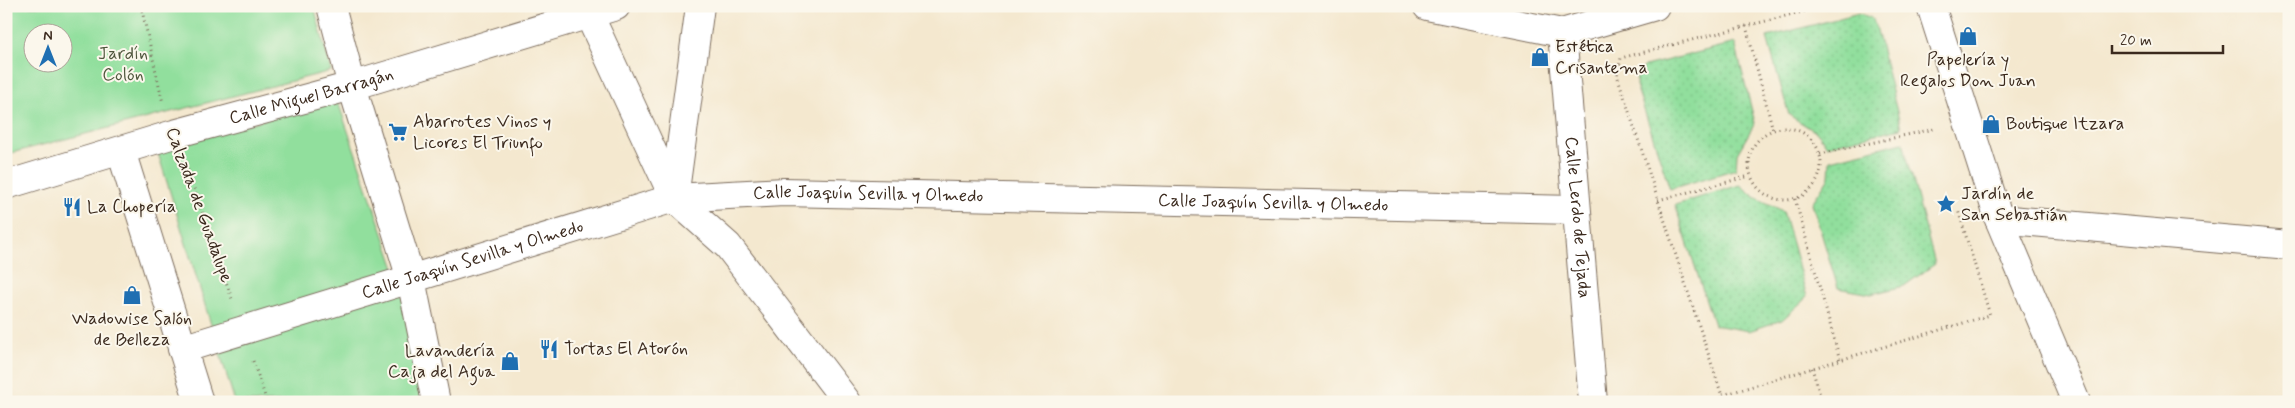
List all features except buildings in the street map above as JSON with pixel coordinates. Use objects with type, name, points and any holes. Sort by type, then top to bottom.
[{"type":"street","points":[[331,6],[352,86],[411,279],[436,402]]},
{"type":"street","name":"Calle Miguel Barragán","points":[[6,185],[174,134],[352,86],[586,10],[616,6]]},
{"type":"street","points":[[674,198],[700,6]]},
{"type":"street","points":[[1427,6],[1562,33],[1655,6]]},
{"type":"street","points":[[1931,6],[1999,219],[2076,402]]},
{"type":"street","points":[[586,10],[674,198],[728,246],[846,402]]},
{"type":"street","name":"Calle Lerdo de Tejada","points":[[1562,33],[1593,402]]},
{"type":"street","points":[[121,151],[199,402]]},
{"type":"street","name":"Calle Joaquín Sevilla y Olmedo","points":[[182,349],[674,198],[784,192],[1576,210]]},
{"type":"street","points":[[1999,219],[2289,245]]},
{"type":"path","name":"Calzada de Guadalupe","points":[[141,6],[166,113],[267,402]]},
{"type":"path","points":[[1724,402],[1617,75],[1621,58],[1825,6]]},
{"type":"path","points":[[1746,26],[1773,130]]},
{"type":"path","points":[[1931,120],[1937,138]]},
{"type":"path","points":[[1790,128],[1802,132],[1818,148],[1820,154],[1821,171],[1817,182],[1810,191],[1795,199],[1788,201],[1776,200],[1766,195],[1756,187],[1750,176],[1748,164],[1750,151],[1756,141],[1766,132],[1790,128]]},
{"type":"path","points":[[1820,154],[1934,129]]},
{"type":"path","points":[[1658,200],[1750,176]]},
{"type":"path","points":[[1795,199],[1840,360]]},
{"type":"path","points":[[1723,395],[1990,315],[1956,204]]},
{"type":"path","points":[[1812,368],[1822,402]]},
{"type":"green space","name":"Jardín Colón","points":[[6,6],[314,6],[331,71],[11,153],[6,136]]},
{"type":"green space","points":[[1859,13],[1871,18],[1876,26],[1901,128],[1827,146],[1819,134],[1789,115],[1767,37]]},
{"type":"green space","points":[[1735,43],[1755,123],[1737,154],[1736,169],[1670,189],[1636,85],[1637,75],[1645,66]]},
{"type":"green space","points":[[337,99],[400,283],[423,402],[235,402],[157,150]]},
{"type":"green space","points":[[1903,142],[1935,264],[1904,286],[1871,294],[1838,288],[1812,203],[1829,177],[1830,160]]},
{"type":"green space","points":[[1740,185],[1755,197],[1783,211],[1807,297],[1782,320],[1749,331],[1714,325],[1675,205]]},
{"type":"place","name":"Papelería y Regalos Don Juan","points":[[1968,36]]},
{"type":"place","name":"Estética Crisantema","points":[[1540,57]]},
{"type":"place","name":"Boutique Itzara","points":[[1991,124]]},
{"type":"place","name":"Abarrotes Vinos y Licores El Triunfo","points":[[398,132]]},
{"type":"place","name":"Jardín de San Sebastián","points":[[1946,204]]},
{"type":"place","name":"La Chopería","points":[[72,207]]},
{"type":"place","name":"Wadowise Salón de Belleza","points":[[132,295]]},
{"type":"place","name":"Tortas El Atorón","points":[[549,349]]},
{"type":"place","name":"Lavandería Caja del Agua","points":[[510,361]]}]
